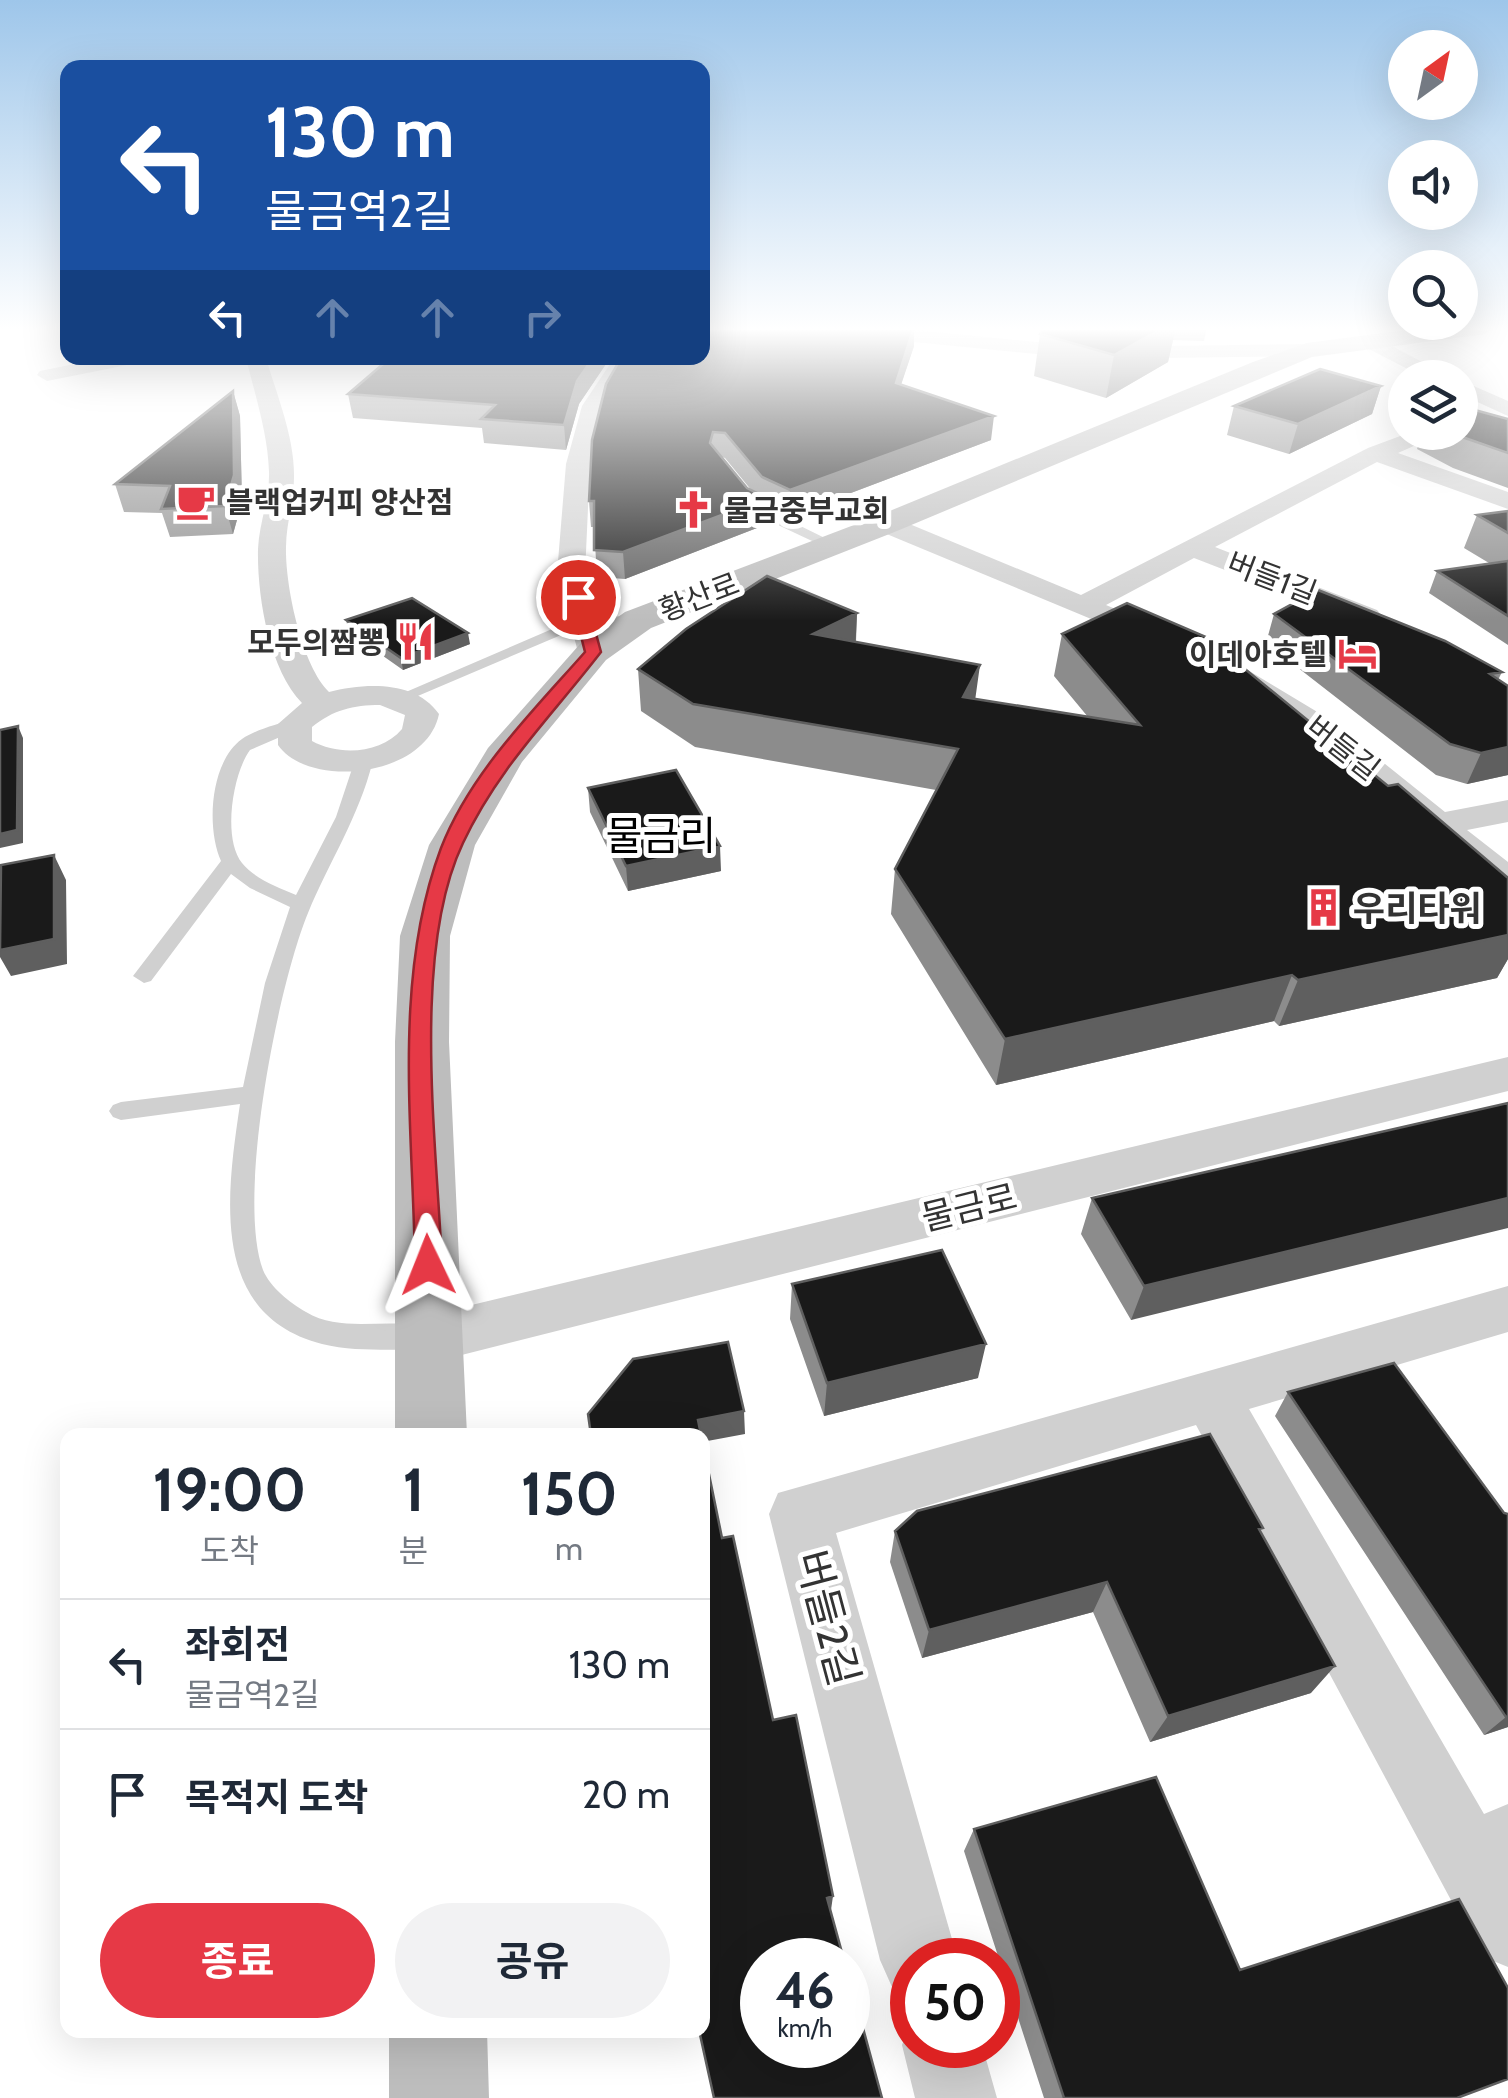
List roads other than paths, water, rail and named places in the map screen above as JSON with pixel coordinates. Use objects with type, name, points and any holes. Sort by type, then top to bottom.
[{"type":"main road","name":"황산로","points":[[431,1428],[422,1042],[425,936],[452,845],[502,757],[589,636],[886,524],[1124,425]]},
{"type":"main road","points":[[438,2038],[439,2098]]},
{"type":"street","points":[[273,425],[282,479],[272,549],[277,597],[308,714],[295,745],[321,760],[364,760],[385,755],[417,736],[422,714],[400,698],[362,695],[308,714]]},
{"type":"street","points":[[588,425],[578,464],[572,574],[589,636]]},
{"type":"street","name":"버들1길","points":[[1082,606],[1388,449]]},
{"type":"street","points":[[1376,453],[1508,501]]},
{"type":"street","points":[[886,524],[1193,652]]},
{"type":"street","name":"버들1길","points":[[1192,548],[1310,591],[1394,630]]},
{"type":"street","name":"버들길","points":[[1226,668],[1317,726],[1508,882]]},
{"type":"street","points":[[1440,824],[1508,811]]},
{"type":"street","name":"물금로","points":[[430,1339],[1508,1074]]},
{"type":"street","name":"버들2길","points":[[914,1938],[800,1514],[1508,1308]]},
{"type":"street","points":[[1208,1393],[1488,1848],[1508,1930]]},
{"type":"street","points":[[948,2068],[956,2098]]},
{"type":"lane","points":[[730,481],[755,509],[832,545]]},
{"type":"lane","points":[[400,698],[589,636]]},
{"type":"lane","points":[[302,905],[258,887],[230,862],[222,817],[228,776],[244,746],[308,714]]},
{"type":"lane","points":[[364,760],[354,806],[302,905],[251,1094],[245,1210],[250,1270],[271,1301],[316,1330],[430,1339]]},
{"type":"lane","points":[[144,976],[230,862]]},
{"type":"lane","points":[[121,1112],[251,1094]]},
{"type":"place","name":"블랙업커피 양산점","points":[[196,502]]},
{"type":"place","name":"물금중부교회","points":[[694,510]]},
{"type":"place","name":"모두의짬뽕","points":[[415,642]]},
{"type":"place","name":"이데아호텔","points":[[1357,654]]},
{"type":"place","name":"우리타워","points":[[1323,908]]},
{"type":"district","name":"물금리","points":[[661,835]]}]
